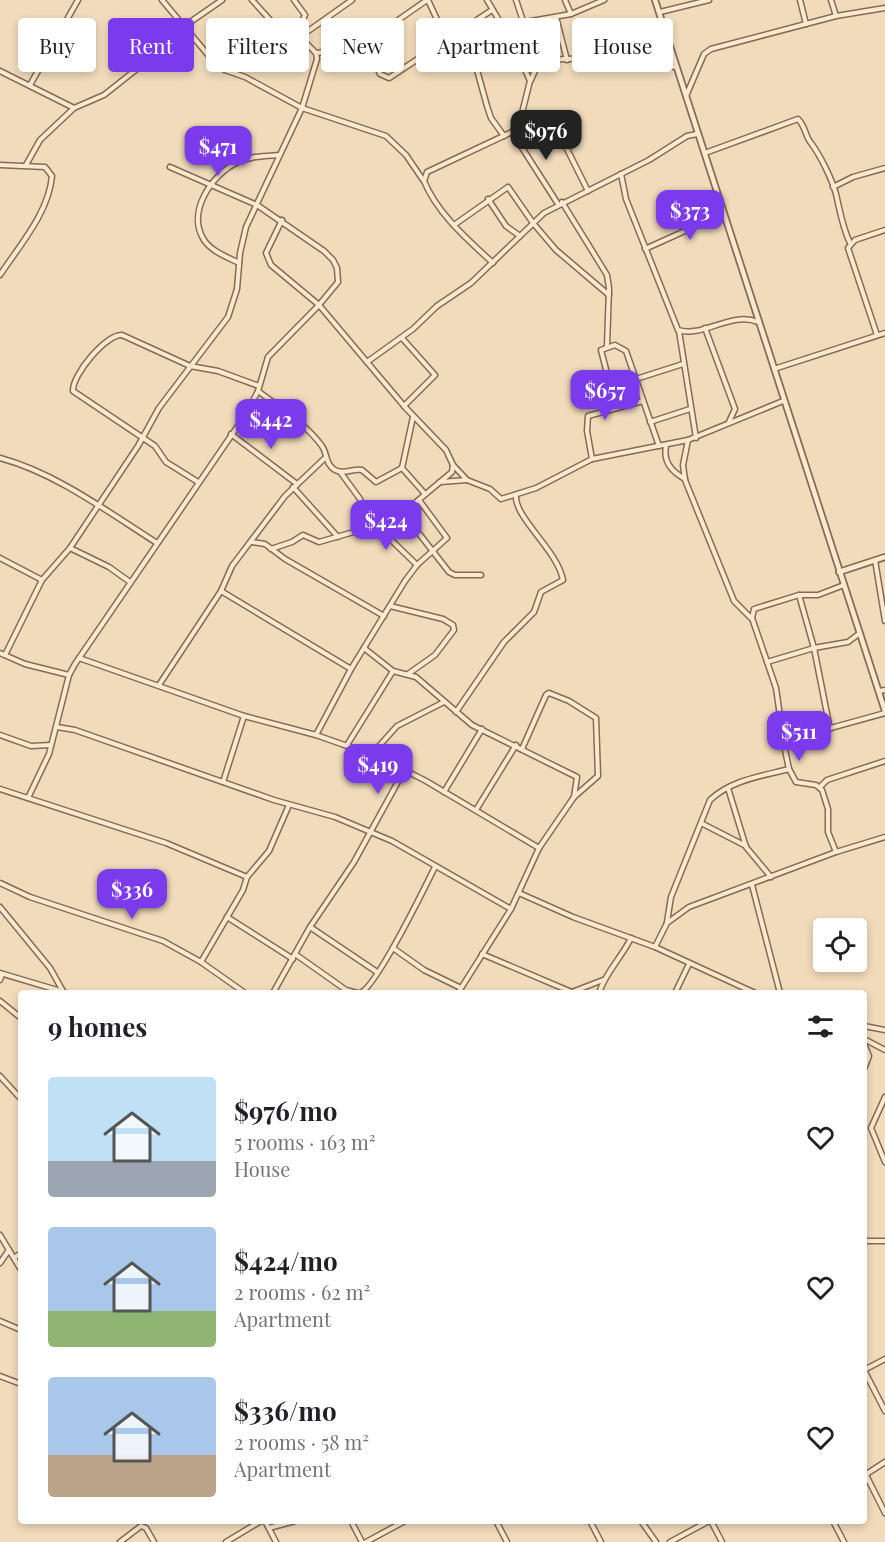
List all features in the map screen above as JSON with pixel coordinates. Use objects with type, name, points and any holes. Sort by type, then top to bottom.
[{"type":"street","points":[[30,85],[78,0]]},
{"type":"street","points":[[162,0],[176,18]]},
{"type":"street","points":[[194,19],[222,0]]},
{"type":"street","points":[[252,0],[268,18]]},
{"type":"street","points":[[294,0],[305,15],[304,18]]},
{"type":"street","points":[[401,18],[427,0],[436,18]]},
{"type":"street","points":[[487,0],[497,18]]},
{"type":"street","points":[[516,0],[522,18]]},
{"type":"street","points":[[564,0],[571,14]]},
{"type":"street","points":[[543,18],[571,14],[604,0]]},
{"type":"street","points":[[656,0],[783,401],[806,460],[839,572],[882,691],[885,712],[791,739],[784,745]]},
{"type":"street","points":[[660,12],[709,0]]},
{"type":"street","points":[[800,0],[806,24]]},
{"type":"street","points":[[831,0],[836,16]]},
{"type":"street","points":[[309,30],[349,1]]},
{"type":"street","points":[[686,96],[708,50],[836,16],[885,8]]},
{"type":"street","points":[[479,18],[492,10]]},
{"type":"street","points":[[556,16],[567,60]]},
{"type":"street","points":[[194,38],[225,70],[246,77],[302,108],[386,136],[406,155],[435,202],[454,225],[492,262]]},
{"type":"street","points":[[5,655],[42,580],[70,548],[189,366],[221,329],[228,317],[237,289],[246,227],[302,108],[317,59],[316,52],[309,46]]},
{"type":"street","points":[[316,52],[321,52]]},
{"type":"street","points":[[424,181],[427,172],[435,167],[512,132],[520,121],[530,81],[543,62],[567,60],[676,67]]},
{"type":"street","points":[[0,71],[74,108]]},
{"type":"street","points":[[26,165],[40,140],[74,108],[104,95],[134,72]]},
{"type":"street","points":[[379,72],[389,78],[398,72]]},
{"type":"street","points":[[477,72],[491,118],[504,136]]},
{"type":"street","points":[[525,72],[530,81]]},
{"type":"street","points":[[705,153],[797,119],[805,127],[833,187],[839,216],[850,243],[848,253],[877,335]]},
{"type":"street","points":[[556,128],[588,191]]},
{"type":"street","points":[[512,132],[607,275],[608,346]]},
{"type":"street","points":[[367,362],[402,338],[437,306],[455,296],[533,223],[560,203],[621,174],[687,136],[697,134]]},
{"type":"street","points":[[239,264],[221,254],[202,238],[199,220],[200,207],[210,186],[226,169],[254,156],[279,155]]},
{"type":"street","points":[[0,165],[26,165],[50,170],[51,184],[37,219],[0,275]]},
{"type":"street","points":[[28,798],[57,727],[69,675],[79,658],[246,414],[271,353],[319,306],[338,282],[337,268],[324,251],[282,220],[257,205],[170,167]]},
{"type":"street","points":[[833,187],[853,177],[885,168]]},
{"type":"street","points":[[621,174],[626,199],[679,331],[696,438]]},
{"type":"street","points":[[454,225],[508,187],[533,223],[564,257],[609,295]]},
{"type":"street","points":[[488,199],[506,226],[520,236]]},
{"type":"street","points":[[645,249],[687,230],[722,209]]},
{"type":"street","points":[[282,220],[266,253],[267,258],[319,306],[404,406],[446,450],[453,465],[467,480]]},
{"type":"street","points":[[850,243],[885,230]]},
{"type":"street","points":[[679,331],[744,320],[758,322]]},
{"type":"street","points":[[705,328],[735,409],[728,424]]},
{"type":"street","points":[[774,369],[885,333]]},
{"type":"street","points":[[198,482],[166,462],[155,446],[73,391],[78,374],[101,346],[117,335],[189,366],[218,371],[258,388],[322,446],[325,458],[332,467],[341,472],[360,499],[370,528]]},
{"type":"street","points":[[402,338],[435,375],[404,406]]},
{"type":"street","points":[[616,408],[602,354],[603,348],[608,346],[621,347],[626,351],[659,446]]},
{"type":"street","points":[[636,379],[683,364]]},
{"type":"street","points":[[592,459],[587,431],[588,416],[644,401]]},
{"type":"street","points":[[439,482],[467,480],[490,489],[501,499],[536,488],[592,459],[696,438],[783,401]]},
{"type":"street","points":[[650,422],[690,409]]},
{"type":"street","points":[[341,472],[362,470],[376,482],[402,468],[413,416]]},
{"type":"street","points":[[231,434],[295,485],[338,537]]},
{"type":"street","points":[[688,440],[683,465],[685,480],[734,601],[752,618]]},
{"type":"street","points":[[667,444],[665,458],[668,466],[685,480]]},
{"type":"street","points":[[159,685],[221,591],[232,566],[295,485],[325,458]]},
{"type":"street","points":[[0,459],[31,468],[157,543]]},
{"type":"street","points":[[271,549],[292,542],[303,535],[319,542],[385,523],[403,513],[452,472],[453,465]]},
{"type":"street","points":[[402,468],[425,494]]},
{"type":"street","points":[[456,712],[504,642],[534,612],[541,592],[563,580],[547,544],[517,508],[516,494]]},
{"type":"street","points":[[316,735],[351,669],[390,606],[417,565],[447,536],[419,500]]},
{"type":"street","points":[[403,513],[454,575],[481,575]]},
{"type":"street","points":[[385,523],[388,537],[417,565]]},
{"type":"street","points":[[252,542],[265,544],[384,616]]},
{"type":"street","points":[[70,548],[109,567],[130,582]]},
{"type":"street","points":[[839,572],[885,557]]},
{"type":"street","points":[[0,558],[42,580]]},
{"type":"street","points":[[875,560],[885,621]]},
{"type":"street","points":[[742,610],[754,609],[799,595],[818,595],[844,585]]},
{"type":"street","points":[[221,591],[351,669]]},
{"type":"street","points":[[799,595],[814,648],[830,729]]},
{"type":"street","points":[[390,606],[443,619],[453,625],[454,630],[435,655],[408,675]]},
{"type":"street","points":[[754,609],[752,618],[781,710],[789,769],[796,782],[820,787]]},
{"type":"street","points":[[767,662],[814,648],[848,642],[860,633]]},
{"type":"street","points":[[364,648],[393,671],[416,677],[456,712],[482,729],[575,774],[578,781],[574,797]]},
{"type":"street","points":[[0,653],[25,664],[69,675]]},
{"type":"street","points":[[79,658],[244,716],[347,745],[405,769],[539,848]]},
{"type":"street","points":[[347,745],[393,671]]},
{"type":"street","points":[[393,948],[424,970],[461,988],[511,909],[539,848],[574,797],[598,776],[597,721],[591,714],[549,693],[546,695],[522,749]]},
{"type":"street","points":[[371,755],[397,726],[444,702]]},
{"type":"street","points":[[223,782],[244,716]]},
{"type":"street","points":[[57,727],[75,730],[289,805],[313,809],[369,831],[392,841],[511,909]]},
{"type":"street","points":[[444,792],[482,729]]},
{"type":"street","points":[[0,735],[31,746],[51,745]]},
{"type":"street","points":[[476,810],[516,745]]},
{"type":"street","points":[[820,787],[827,780],[885,761]]},
{"type":"street","points":[[275,990],[310,927],[342,882],[405,769]]},
{"type":"street","points":[[655,947],[666,923],[671,897],[711,800],[741,782],[789,769]]},
{"type":"street","points":[[820,787],[828,808],[828,832],[836,852]]},
{"type":"street","points":[[728,788],[746,847]]},
{"type":"street","points":[[0,789],[198,855],[248,877]]},
{"type":"street","points":[[201,962],[248,877],[269,852],[289,805]]},
{"type":"street","points":[[701,822],[746,847],[771,877]]},
{"type":"street","points":[[666,923],[689,906],[752,885],[836,852],[885,837]]},
{"type":"street","points":[[364,990],[393,948],[435,867]]},
{"type":"street","points":[[0,883],[40,901],[163,942],[201,962],[241,990]]},
{"type":"street","points":[[752,885],[779,990]]},
{"type":"street","points":[[519,893],[553,909],[655,947],[748,990]]},
{"type":"street","points":[[0,907],[50,968],[62,990]]},
{"type":"street","points":[[227,917],[346,990]]},
{"type":"street","points":[[310,927],[377,972]]},
{"type":"street","points":[[600,990],[631,938]]},
{"type":"street","points":[[482,954],[566,990]]},
{"type":"street","points":[[676,990],[689,964]]},
{"type":"street","points":[[0,980],[1,973],[55,990]]},
{"type":"street","points":[[580,990],[604,980]]},
{"type":"street","points":[[0,1001],[18,1016]]},
{"type":"street","points":[[867,1027],[885,1030]]},
{"type":"street","points":[[867,1041],[885,1050]]},
{"type":"street","points":[[0,1076],[18,1095]]},
{"type":"street","points":[[885,1097],[871,1128],[885,1162]]},
{"type":"street","points":[[867,1129],[871,1128]]},
{"type":"street","points":[[877,1144],[885,1142]]},
{"type":"street","points":[[0,1235],[18,1265]]},
{"type":"street","points":[[867,1241],[885,1241]]},
{"type":"street","points":[[0,1263],[9,1250]]},
{"type":"street","points":[[14,1258],[18,1255]]},
{"type":"street","points":[[0,1321],[18,1329]]},
{"type":"street","points":[[867,1368],[885,1359]]},
{"type":"street","points":[[0,1376],[18,1383]]},
{"type":"street","points":[[867,1376],[885,1411]]},
{"type":"street","points":[[867,1473],[885,1462]]},
{"type":"street","points":[[867,1478],[885,1513]]},
{"type":"street","points":[[226,1542],[258,1524]]},
{"type":"street","points":[[265,1524],[276,1542]]},
{"type":"street","points":[[268,1528],[284,1524]]},
{"type":"street","points":[[353,1524],[364,1542],[399,1524]]},
{"type":"street","points":[[498,1524],[507,1542]]},
{"type":"street","points":[[592,1524],[601,1542]]},
{"type":"street","points":[[643,1524],[656,1542]]},
{"type":"street","points":[[670,1542],[704,1524]]},
{"type":"street","points":[[712,1524],[722,1542]]},
{"type":"street","points":[[835,1524],[844,1542]]},
{"type":"street","points":[[120,1542],[141,1526],[146,1528],[154,1542]]}]
